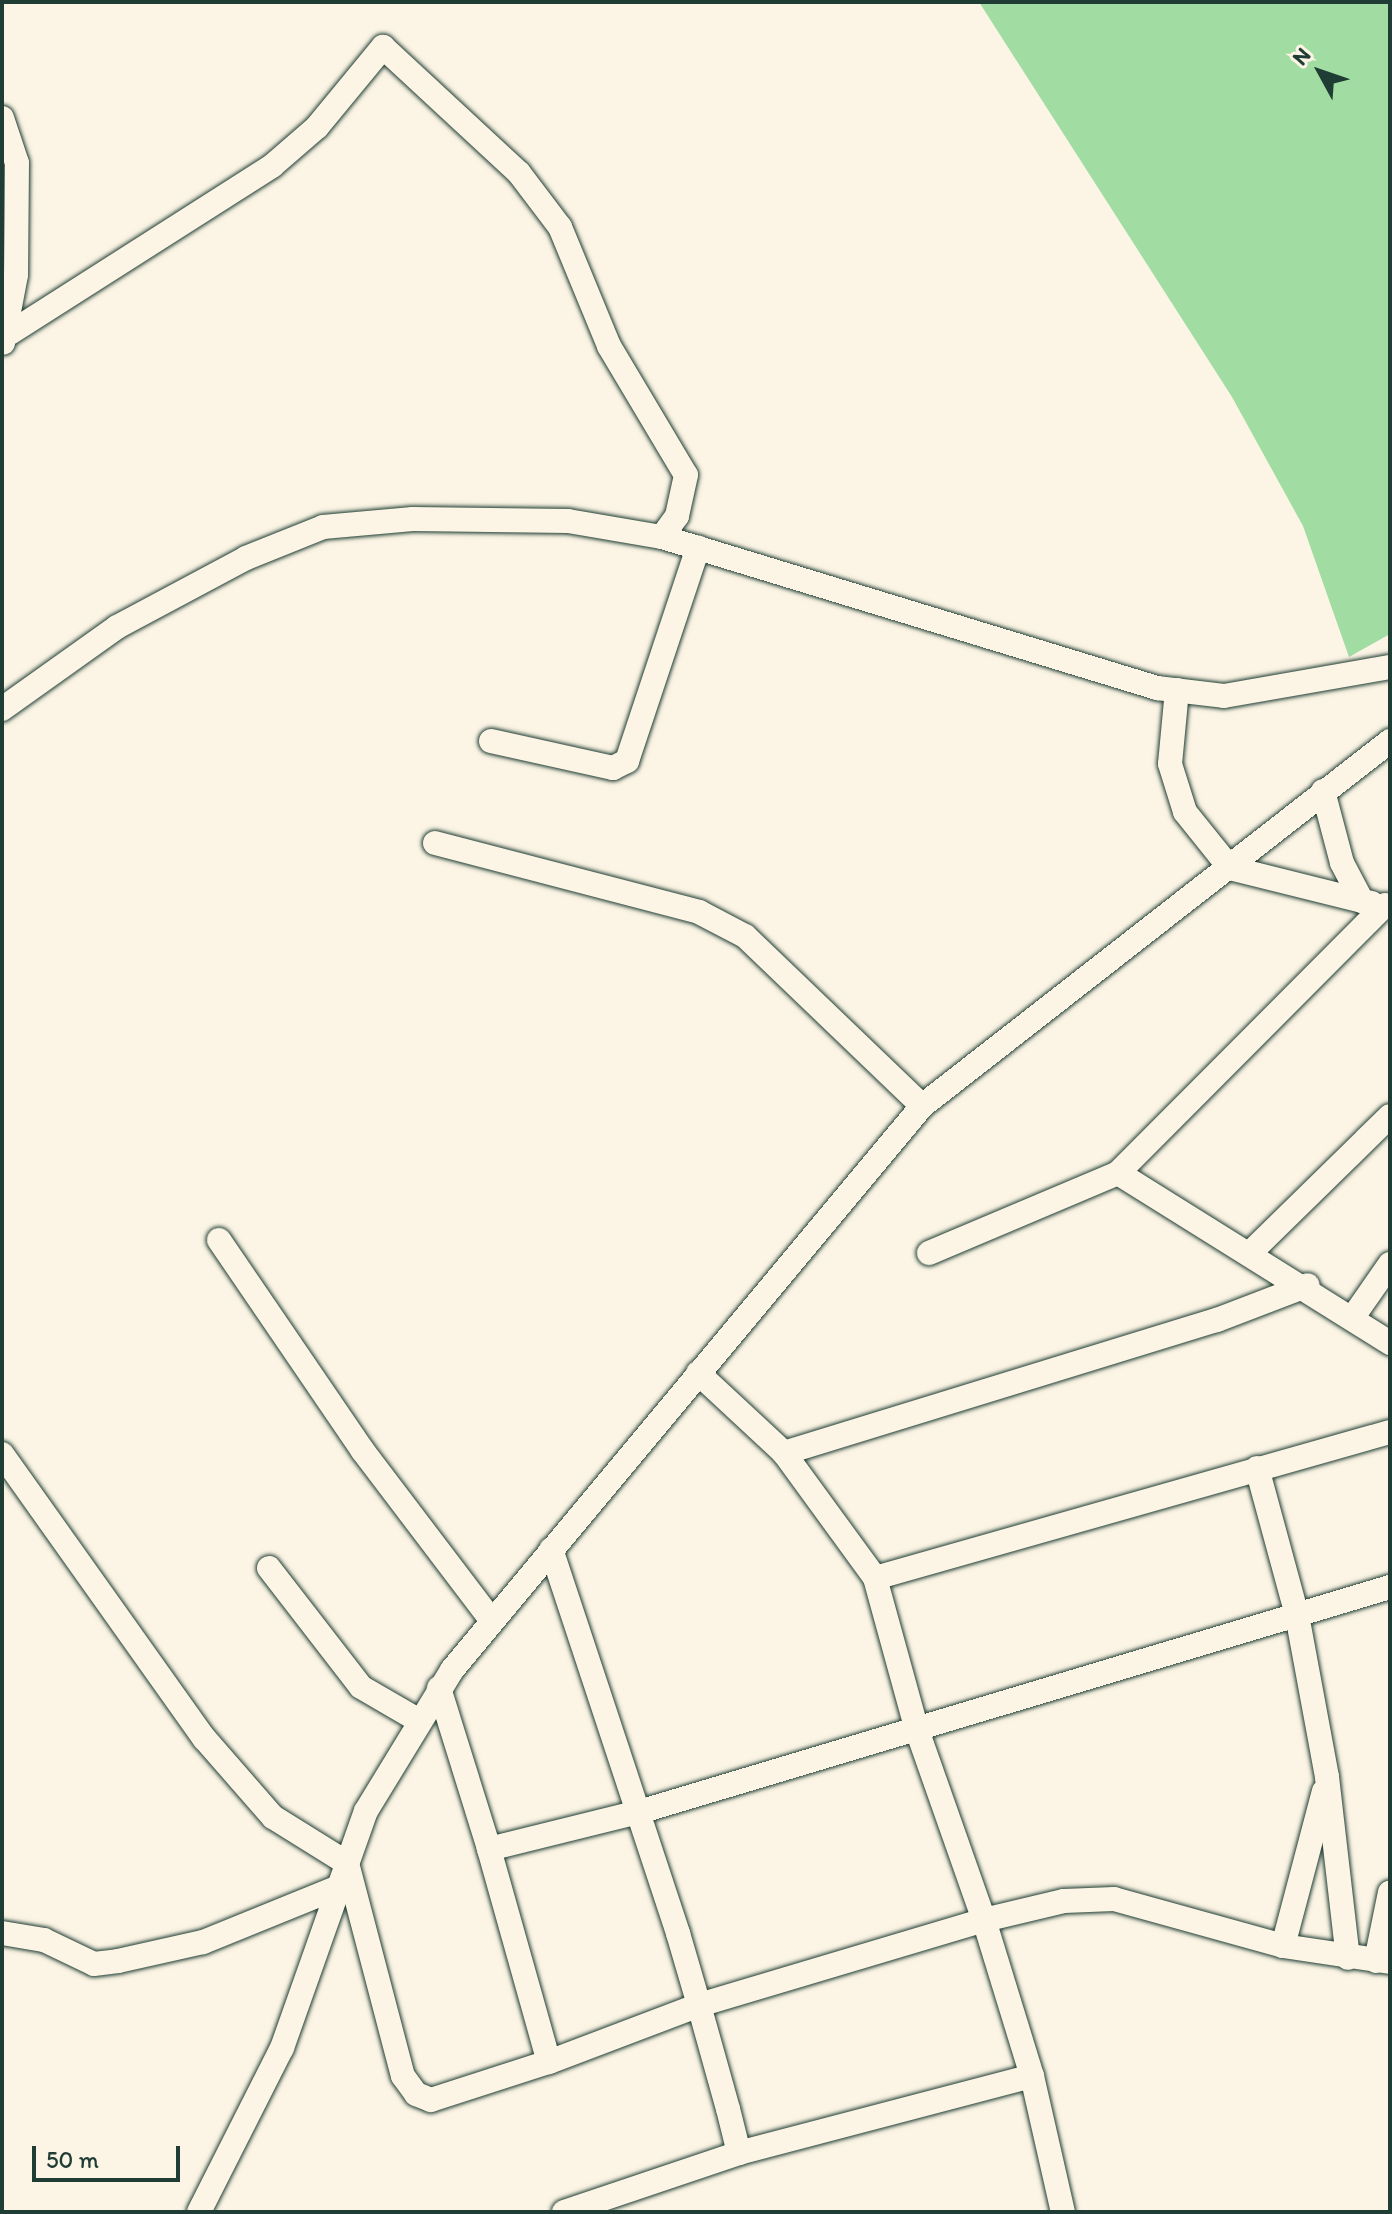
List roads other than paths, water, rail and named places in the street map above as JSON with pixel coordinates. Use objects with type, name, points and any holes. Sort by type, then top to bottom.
[{"type":"street","points":[[6,339],[272,166],[317,127],[383,47],[519,173],[560,227],[609,346],[686,475],[677,516],[662,537]]},
{"type":"street","points":[[2,118],[17,163],[6,339]]},
{"type":"street","points":[[2,709],[117,627],[246,558],[323,527],[413,519],[568,521],[662,537],[1177,690],[1224,696],[1390,667]]},
{"type":"street","points":[[491,741],[613,768],[627,761],[698,548]]},
{"type":"street","points":[[1177,690],[1170,764],[1185,812],[1230,868],[1379,904]]},
{"type":"street","points":[[200,2212],[272,2073],[336,1888],[416,1719],[492,1621],[922,1106],[1390,741]]},
{"type":"street","points":[[1323,791],[1342,863],[1379,904]]},
{"type":"street","points":[[435,843],[699,912],[745,936],[922,1106]]},
{"type":"street","points":[[929,1253],[1118,1173],[1379,904]]},
{"type":"street","points":[[1251,1252],[1390,1116]]},
{"type":"street","points":[[1118,1173],[1308,1285],[1390,1343]]},
{"type":"street","points":[[219,1240],[363,1451],[492,1621]]},
{"type":"street","points":[[1353,1317],[1390,1264]]},
{"type":"street","points":[[784,1453],[1217,1320],[1308,1285]]},
{"type":"street","points":[[698,1373],[784,1453],[875,1578],[916,1727],[984,1920],[1032,2076],[1063,2212]]},
{"type":"street","points":[[875,1578],[1390,1432]]},
{"type":"street","points":[[2,1454],[221,1758],[273,1817],[347,1863],[403,2076],[416,2094],[431,2100],[549,2062],[699,2005],[984,1920],[1064,1901],[1114,1899],[1283,1946],[1383,1961],[1390,1892]]},
{"type":"street","points":[[1257,1468],[1297,1615],[1327,1777],[1348,1958]]},
{"type":"street","points":[[551,1550],[639,1812],[699,2005],[739,2153]]},
{"type":"street","points":[[269,1568],[361,1687],[416,1719]]},
{"type":"street","points":[[489,1849],[639,1812],[1390,1587]]},
{"type":"street","points":[[439,1688],[489,1849],[549,2062]]},
{"type":"street","points":[[1283,1946],[1327,1777]]},
{"type":"street","points":[[2,1933],[44,1940],[94,1964],[118,1961],[203,1942],[336,1888]]},
{"type":"street","points":[[564,2212],[739,2153],[1032,2076]]}]
